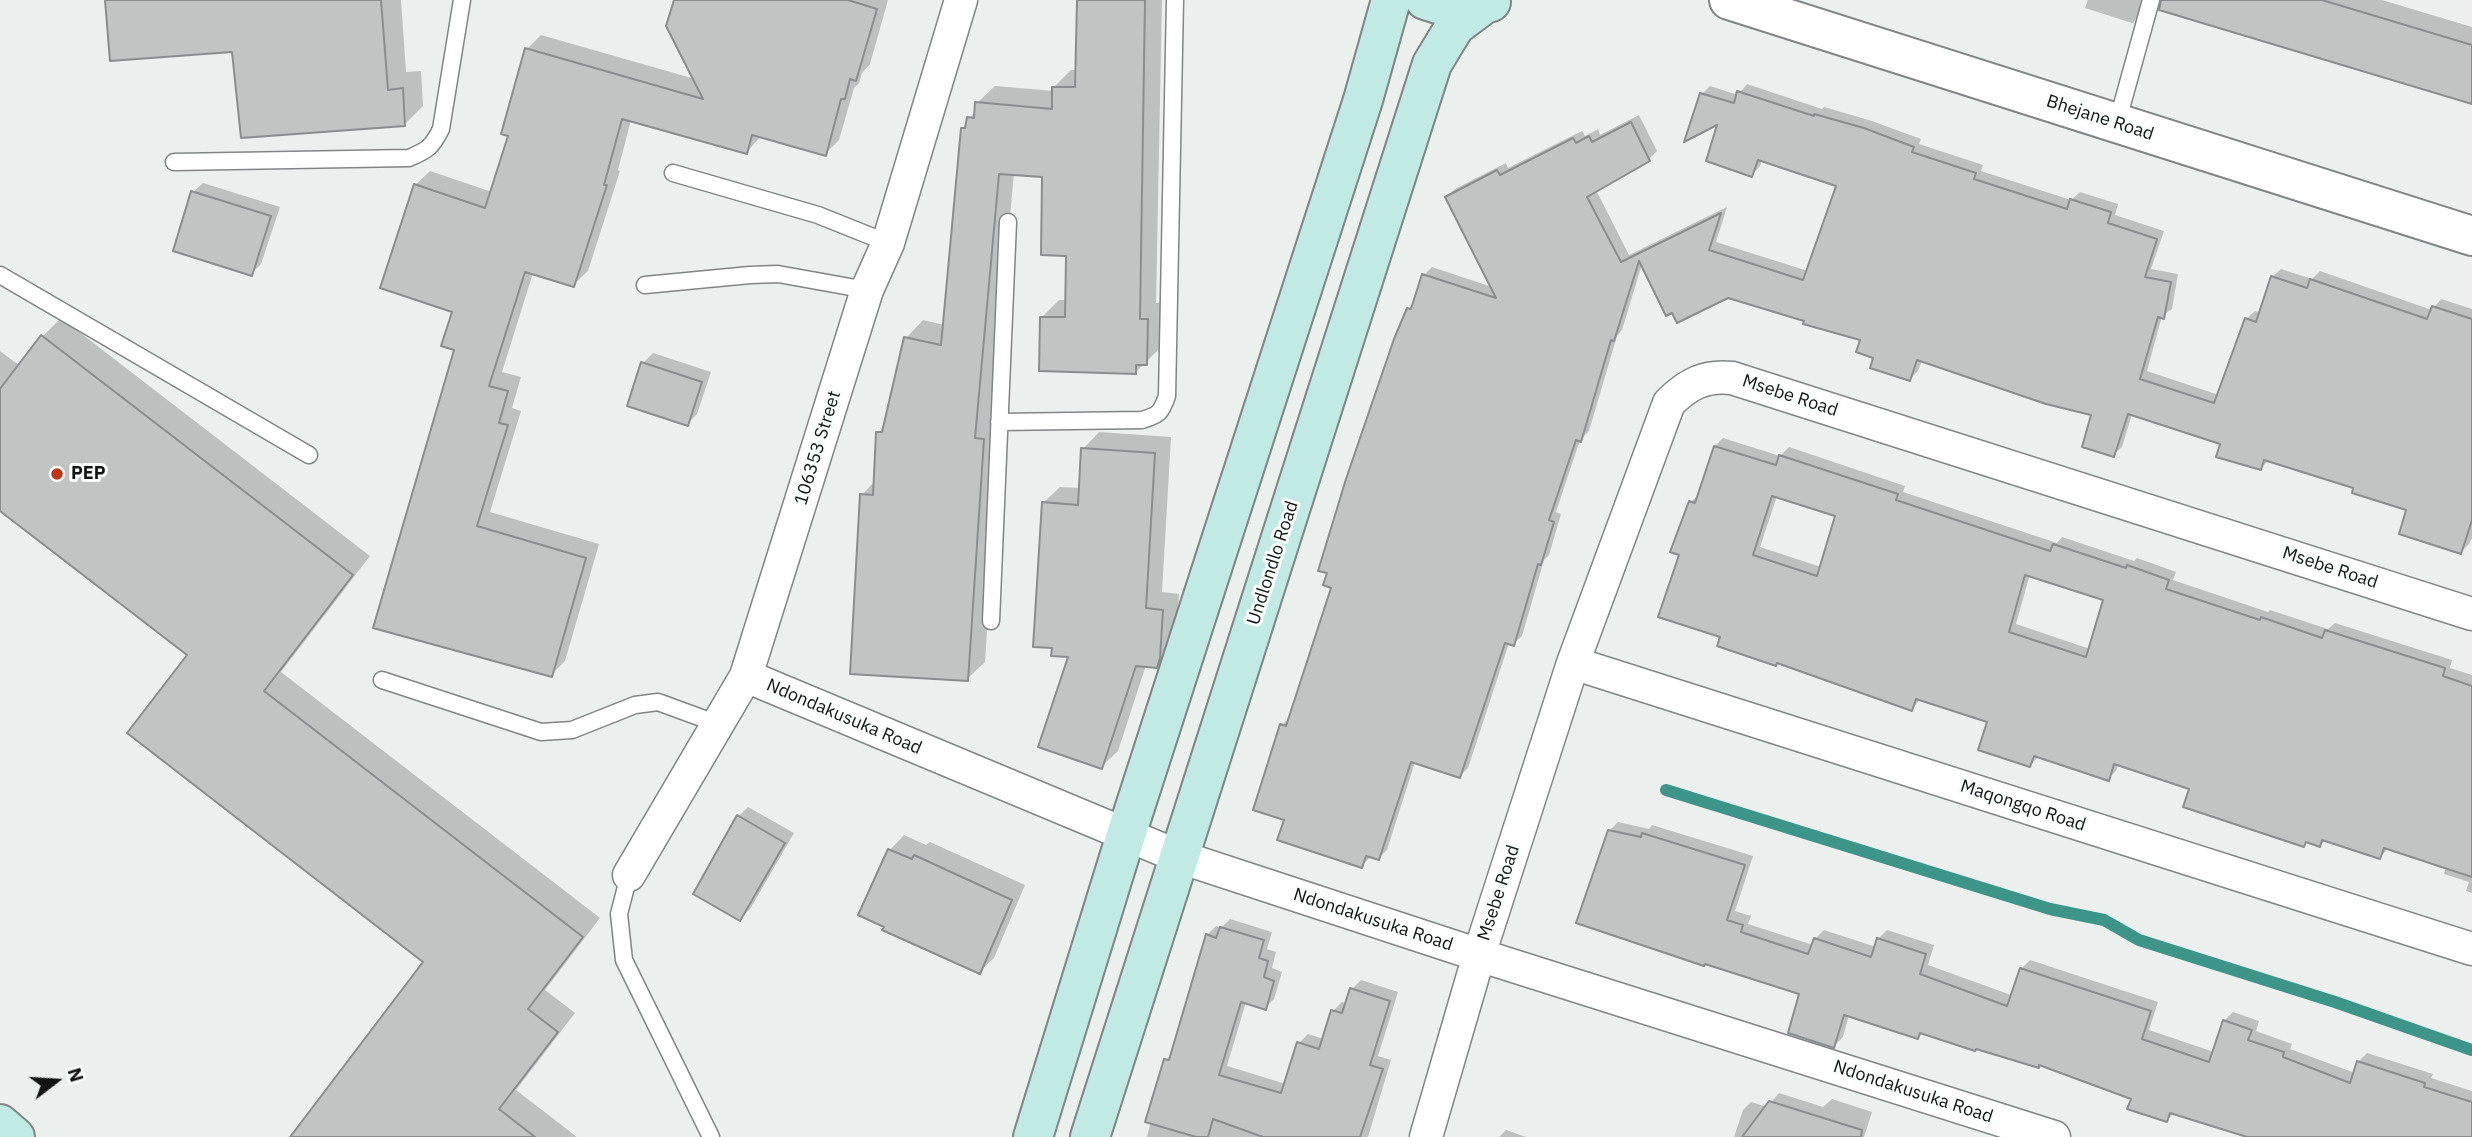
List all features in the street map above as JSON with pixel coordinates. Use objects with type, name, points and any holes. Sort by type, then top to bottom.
[{"type":"main road","points":[[1033,1137],[1126,835],[1363,100],[1391,0]]},
{"type":"main road","points":[[1425,0],[1461,8],[1490,3]]},
{"type":"main road","name":"Undlondlo Road","points":[[1090,1137],[1432,64],[1455,26],[1490,3]]},
{"type":"main road","points":[[0,1124],[16,1137]]},
{"type":"street","name":"106353 Street","points":[[629,875],[746,676],[867,290],[888,243],[961,0]]},
{"type":"street","name":"Bhejane Road","points":[[1729,0],[2472,236]]},
{"type":"street","name":"Msebe Road","points":[[1426,1137],[1479,955],[1573,663],[1669,403],[1681,391],[1698,381],[1716,376],[1732,378],[2472,614]]},
{"type":"street","name":"Maqongqo Road","points":[[1573,663],[2472,949]]},
{"type":"street","name":"Ndondakusuka Road","points":[[746,676],[1180,857],[1479,955],[2054,1137]]},
{"type":"lane","points":[[174,162],[409,158],[425,151],[433,145],[441,129],[462,0]]},
{"type":"lane","points":[[999,422],[1142,420],[1161,411],[1167,396],[1175,0]]},
{"type":"lane","points":[[2117,123],[2151,0]]},
{"type":"lane","points":[[673,173],[818,215],[888,243]]},
{"type":"lane","points":[[991,621],[1008,222]]},
{"type":"lane","points":[[645,285],[778,274],[867,290]]},
{"type":"lane","points":[[0,275],[309,454]]},
{"type":"lane","points":[[382,680],[541,732],[572,730],[635,705],[658,702],[718,724]]},
{"type":"lane","points":[[629,875],[619,914],[624,960],[711,1137]]},
{"type":"building","points":[[105,0],[381,0],[388,90],[403,88],[405,126],[241,138],[232,52],[110,61]]},
{"type":"building","points":[[674,0],[848,0],[877,9],[856,81],[850,79],[845,99],[841,99],[826,156],[752,135],[747,154],[622,119],[604,185],[607,185],[574,287],[525,272],[489,386],[508,391],[499,423],[508,425],[477,526],[586,558],[552,677],[373,628],[454,350],[441,346],[452,312],[380,288],[414,184],[485,208],[508,136],[501,134],[525,48],[703,99],[666,26]]},
{"type":"building","points":[[1077,0],[1145,0],[1140,319],[1148,319],[1147,365],[1136,365],[1136,374],[1039,371],[1040,317],[1065,317],[1066,256],[1041,255],[1042,177],[999,174],[975,438],[984,439],[968,681],[850,674],[860,494],[873,495],[876,432],[882,432],[904,337],[941,345],[961,128],[965,128],[967,117],[974,118],[975,102],[1052,109],[1052,87],[1075,87]]},
{"type":"building","points":[[2161,0],[2322,0],[2472,45],[2472,104],[2159,10]]},
{"type":"building","points":[[1737,91],[1814,116],[1864,128],[1914,147],[1912,152],[1976,173],[1974,179],[2067,209],[2070,199],[2111,212],[2108,223],[2157,239],[2145,277],[2171,282],[2164,319],[2158,317],[2140,379],[2214,403],[2245,318],[2256,322],[2271,276],[2307,288],[2310,279],[2427,319],[2432,306],[2472,319],[2472,520],[2461,554],[2399,534],[2406,510],[2352,493],[2353,488],[2264,460],[2261,470],[2216,457],[2220,444],[2128,414],[2114,457],[2082,447],[2091,415],[2046,404],[1917,360],[1910,381],[1870,368],[1873,358],[1856,352],[1860,340],[1803,324],[1804,321],[1728,298],[1677,323],[1672,313],[1666,316],[1639,261],[1614,341],[1611,340],[1581,442],[1576,440],[1549,520],[1554,522],[1541,565],[1538,564],[1514,646],[1505,643],[1460,778],[1411,762],[1379,860],[1366,856],[1362,868],[1277,840],[1284,820],[1253,810],[1280,724],[1286,726],[1331,588],[1323,585],[1327,573],[1318,571],[1394,339],[1407,308],[1411,309],[1422,274],[1496,298],[1445,197],[1497,170],[1500,175],[1573,138],[1576,143],[1589,136],[1592,142],[1631,122],[1650,161],[1587,197],[1621,262],[1721,213],[1709,250],[1803,280],[1836,186],[1758,160],[1752,177],[1706,161],[1717,125],[1684,142],[1700,93],[1734,103]]},
{"type":"building","points":[[191,191],[271,216],[252,276],[173,251]]},
{"type":"building","points":[[41,335],[353,575],[264,691],[583,937],[528,1009],[558,1032],[499,1109],[535,1137],[290,1137],[423,962],[127,733],[187,655],[0,511],[0,389]]},
{"type":"building","points":[[641,362],[702,382],[688,426],[627,406]]},
{"type":"building","points":[[1714,446],[1776,465],[1779,455],[1898,494],[1896,500],[2050,551],[2053,544],[2126,568],[2127,565],[2169,580],[2166,589],[2260,620],[2261,617],[2322,638],[2325,630],[2445,668],[2443,676],[2472,686],[2472,877],[2384,848],[2380,859],[2322,840],[2320,847],[2306,842],[2304,847],[2183,807],[2189,789],[2114,764],[2109,781],[2034,756],[2030,767],[1978,750],[1987,722],[1916,699],[1912,711],[1777,663],[1776,666],[1717,646],[1720,637],[1658,617],[1679,555],[1670,552],[1689,501],[1695,503]],"holes":[[[1772,496],[1835,516],[1817,576],[1753,555]],[[2025,575],[2103,600],[2086,657],[2009,632]]]},
{"type":"building","points":[[1081,448],[1155,453],[1146,608],[1163,610],[1160,658],[1157,668],[1136,666],[1102,769],[1038,747],[1068,657],[1051,656],[1052,648],[1033,647],[1042,502],[1078,505]]},
{"type":"building","points":[[737,815],[785,843],[740,921],[693,894]]},
{"type":"building","points":[[1608,830],[1641,837],[1642,833],[1745,865],[1727,920],[1743,925],[1741,932],[1808,954],[1814,938],[1871,957],[1877,938],[1926,954],[1920,974],[2007,1006],[2020,968],[2151,1011],[2142,1039],[2209,1062],[2223,1020],[2252,1030],[2248,1040],[2284,1052],[2283,1057],[2350,1083],[2357,1061],[2425,1083],[2424,1087],[2472,1102],[2472,1137],[2247,1137],[2170,1113],[2167,1122],[2127,1109],[2131,1099],[2039,1065],[2039,1068],[1976,1049],[1975,1051],[1920,1033],[1918,1039],[1844,1015],[1834,1048],[1788,1033],[1799,994],[1705,964],[1704,966],[1576,923]]},
{"type":"building","points":[[888,849],[912,859],[914,855],[1012,900],[980,974],[882,930],[884,927],[858,915]]},
{"type":"building","points":[[1220,927],[1264,940],[1259,958],[1268,961],[1264,977],[1274,981],[1266,1010],[1241,1002],[1219,1075],[1281,1093],[1297,1042],[1319,1049],[1331,1010],[1342,1013],[1350,988],[1390,1001],[1370,1065],[1383,1069],[1360,1137],[1263,1137],[1213,1119],[1208,1137],[1196,1137],[1145,1122],[1164,1059],[1169,1060],[1206,934],[1216,938]]},
{"type":"building","points":[[1769,1101],[1862,1130],[1861,1137],[1742,1137]]},
{"type":"waterway","points":[[1666,790],[2050,909],[2104,920],[2139,940],[2335,1002],[2472,1050]]},
{"type":"place","name":"PEP","points":[[57,474]]}]
